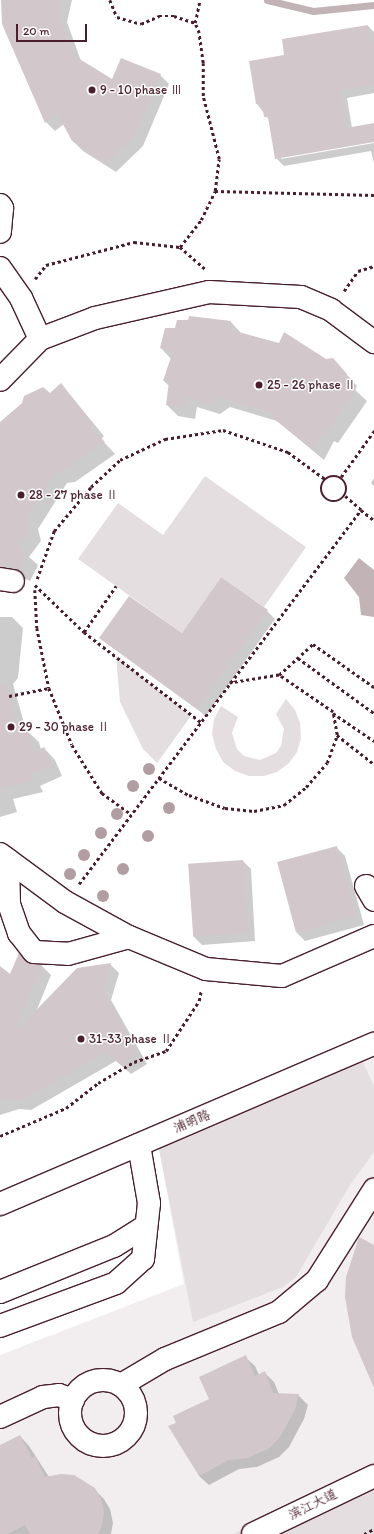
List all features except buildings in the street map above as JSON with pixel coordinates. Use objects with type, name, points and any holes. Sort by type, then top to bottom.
[{"type":"main road","points":[[0,204],[2,208],[0,232]]},
{"type":"main road","points":[[0,268],[21,298],[40,339]]},
{"type":"main road","points":[[0,380],[40,339],[95,318],[209,292],[301,298],[331,310],[374,342]]},
{"type":"main road","points":[[4,857],[65,902],[129,937],[206,969],[282,976],[374,936]]},
{"type":"main road","points":[[4,857],[9,904],[19,933],[34,952],[68,954],[129,937]]},
{"type":"main road","name":"浦明路","points":[[3,1204],[373,1046]]},
{"type":"main road","points":[[0,1326],[116,1283],[143,1260],[149,1203],[139,1145]]},
{"type":"main road","points":[[121,1385],[165,1359],[279,1312],[317,1280],[374,1190]]},
{"type":"main road","points":[[0,1292],[114,1246],[146,1226]]},
{"type":"main road","points":[[98,1380],[110,1380],[121,1385],[128,1391],[137,1411],[131,1432],[114,1445],[93,1445],[76,1432],[71,1422],[73,1400],[79,1390],[98,1380]]},
{"type":"main road","points":[[0,1417],[43,1397],[59,1395],[73,1400]]},
{"type":"main road","name":"滨江大道","points":[[253,1534],[374,1476]]},
{"type":"path","points":[[110,0],[117,17],[142,24],[159,16],[174,16],[195,23]]},
{"type":"path","points":[[21,298],[46,265],[134,242],[180,247],[201,220],[215,191],[218,159],[203,96],[203,63],[199,33],[195,23],[200,0]]},
{"type":"path","points":[[215,191],[374,195]]},
{"type":"path","points":[[331,310],[358,271],[374,266]]},
{"type":"path","points":[[131,814],[102,793],[72,745],[49,688],[37,628],[35,584],[54,531],[91,487],[120,460],[165,439],[223,430],[288,452],[325,479]]},
{"type":"path","points":[[341,477],[374,431]]},
{"type":"path","points":[[333,476],[341,477],[347,488],[345,496],[333,502],[325,498],[321,490],[325,479],[333,476]]},
{"type":"path","points":[[345,496],[374,520]]},
{"type":"path","points":[[65,902],[361,510]]},
{"type":"path","points":[[35,584],[84,632],[201,722]]},
{"type":"path","points":[[84,632],[116,586]]},
{"type":"path","points":[[230,683],[279,675],[313,644],[374,687]]},
{"type":"path","points":[[298,658],[374,712]]},
{"type":"path","points":[[279,675],[374,741]]},
{"type":"path","points":[[9,696],[49,688]]},
{"type":"path","points":[[159,778],[189,795],[225,808],[254,811],[284,805],[306,787],[327,762],[337,735],[333,712]]},
{"type":"path","points":[[337,735],[374,764]]},
{"type":"path","points":[[0,1136],[66,1108],[98,1083],[134,1062],[166,1051],[199,1001],[206,969]]},
{"type":"path","points":[[364,1534],[374,1529]]},
{"type":"shaded area","points":[[205,476],[306,547],[264,607],[221,577],[182,633],[78,559],[118,503],[163,535]]},
{"type":"shaded area","points":[[359,558],[374,570],[374,617],[361,615],[359,597],[344,578]]},
{"type":"shaded area","points":[[116,656],[191,716],[157,763],[143,749],[120,702]]},
{"type":"shaded area","points":[[286,699],[295,710],[300,723],[301,738],[297,752],[289,763],[277,772],[264,776],[249,776],[235,771],[223,762],[216,749],[212,734],[214,719],[221,706],[238,717],[232,733],[237,749],[244,756],[260,760],[276,753],[281,746],[284,729],[276,714]]},
{"type":"shaded area","points":[[374,1055],[374,1463],[233,1534],[0,1534],[0,1355],[184,1284],[159,1149]]},
{"type":"shaded area","points":[[362,1060],[374,1086],[374,1152],[350,1185],[296,1277],[283,1287],[193,1322],[159,1149]]},
{"type":"shaded area","points":[[374,1463],[374,1534],[233,1534]]},
{"type":"waterway","points":[[267,0],[313,11],[374,5]]},
{"type":"place","name":"9 - 10 phase Ⅲ","points":[[92,90]]},
{"type":"place","name":"25 - 26 phase Ⅱ","points":[[259,385]]},
{"type":"place","name":"28 - 27 phase Ⅱ","points":[[21,495]]},
{"type":"place","name":"29 - 30 phase Ⅱ","points":[[11,727]]},
{"type":"place","name":"31-33 phase Ⅱ","points":[[81,1039]]}]
